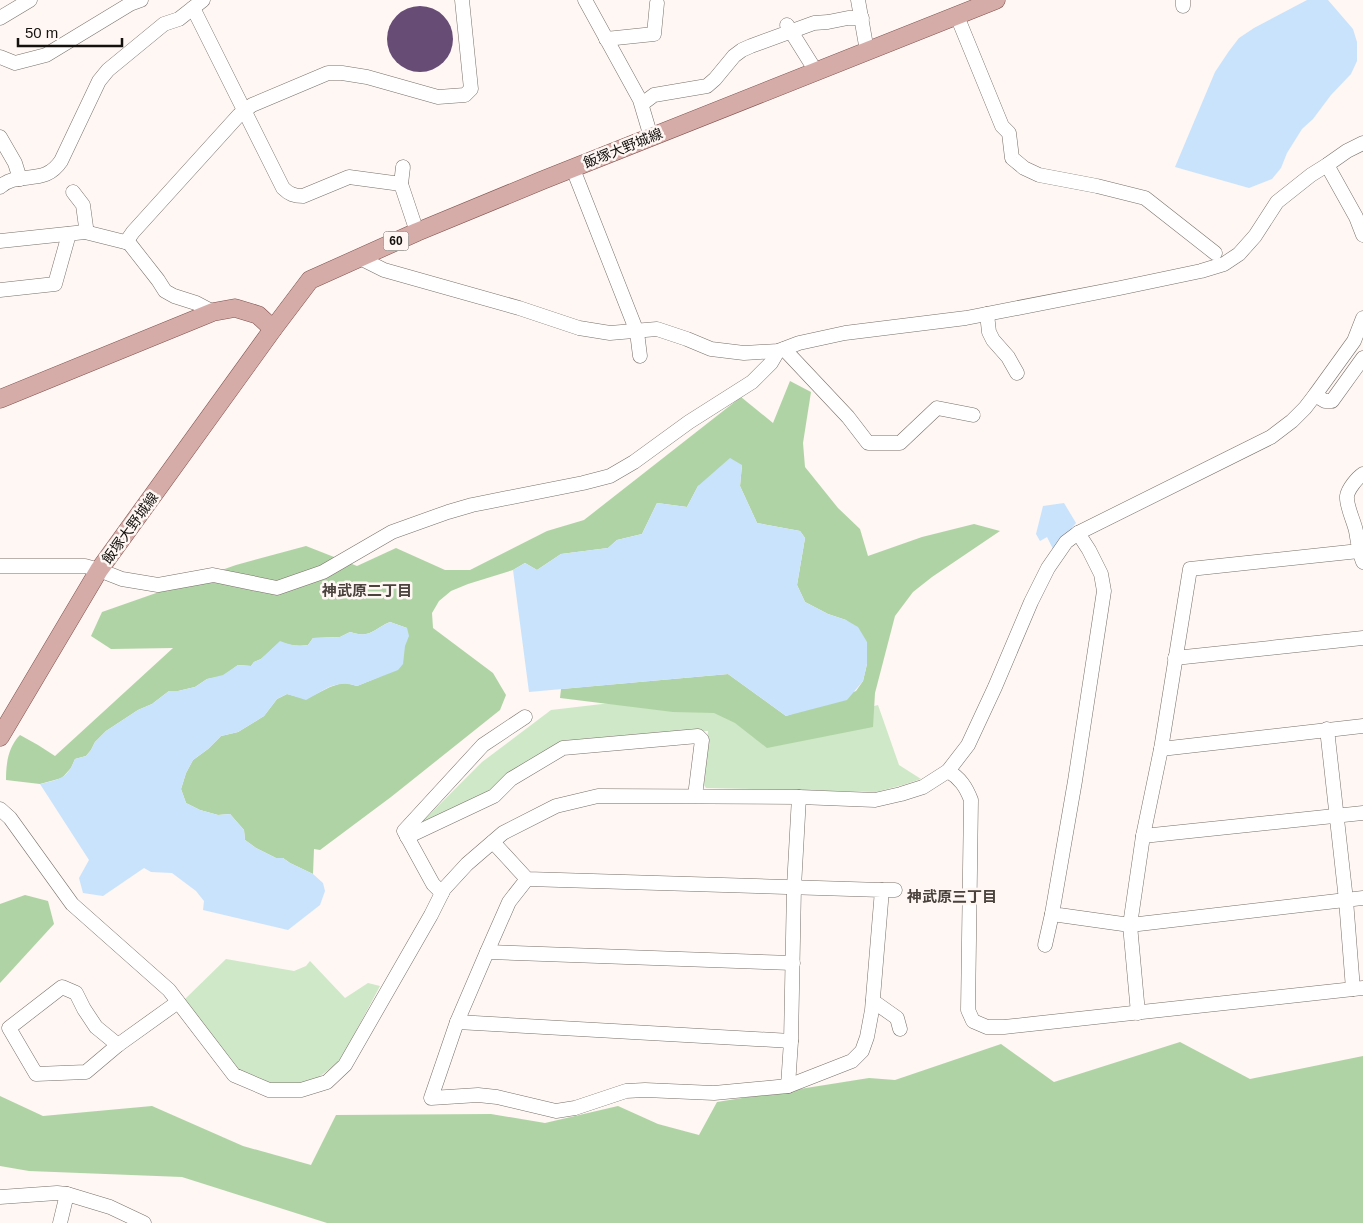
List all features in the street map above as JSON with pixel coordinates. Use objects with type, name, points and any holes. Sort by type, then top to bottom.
[{"type":"main road","name":"飯塚大野城線","points":[[0,737],[100,570],[310,280],[417,232],[992,1]]},
{"type":"main road","points":[[0,399],[213,312],[235,308],[258,315],[273,329]]},
{"type":"street","points":[[0,18],[30,0]]},
{"type":"street","points":[[0,57],[15,63],[46,55],[130,4],[141,0]]},
{"type":"street","points":[[126,242],[244,110],[252,105],[328,73],[342,73],[367,78],[438,97],[465,95],[471,89],[462,0]]},
{"type":"street","points":[[585,0],[642,104],[651,137]]},
{"type":"street","points":[[858,0],[868,52]]},
{"type":"street","points":[[606,38],[654,34],[657,3]]},
{"type":"street","points":[[0,188],[11,181],[45,174],[55,169],[61,161],[99,81],[108,70],[164,24],[179,19],[198,4],[244,110],[283,188],[289,194],[303,196],[349,177],[400,184]]},
{"type":"street","points":[[957,16],[1002,126],[1009,133],[1012,158],[1024,168],[1039,175],[1097,186],[1145,198],[1215,253]]},
{"type":"street","points":[[642,104],[654,95],[706,86],[742,50],[789,28],[848,18],[862,18]]},
{"type":"street","points":[[789,28],[815,72]]},
{"type":"street","points":[[0,137],[15,163],[20,179]]},
{"type":"street","points":[[358,258],[384,270],[519,308],[579,328],[610,333],[657,329],[711,349],[744,353],[781,350],[799,343],[846,333],[966,318],[1130,286],[1201,271],[1224,264],[1239,254],[1255,236],[1277,202],[1311,175],[1347,151],[1363,144]]},
{"type":"street","points":[[1327,165],[1356,217],[1363,235]]},
{"type":"street","points":[[403,167],[400,184],[417,232]]},
{"type":"street","points":[[573,169],[637,332],[640,356]]},
{"type":"street","points":[[73,192],[83,205],[85,232]]},
{"type":"street","points":[[0,241],[85,232],[129,243],[165,291],[213,312]]},
{"type":"street","points":[[0,290],[55,284],[69,234]]},
{"type":"street","points":[[987,314],[993,340],[1008,357],[1018,373]]},
{"type":"street","points":[[0,809],[10,818],[72,904],[169,990],[234,1074],[269,1090],[301,1090],[327,1082],[345,1064],[444,889],[467,864],[503,833],[556,806],[598,796],[799,797],[875,800],[923,787],[948,771],[968,745],[995,687],[1030,602],[1048,568],[1066,542],[1078,534],[1271,437],[1305,408],[1354,341],[1363,318]]},
{"type":"street","points":[[781,350],[848,417],[868,443],[900,443],[937,408],[974,415]]},
{"type":"street","points":[[0,566],[85,566],[122,579],[158,584],[214,575],[277,588],[323,572],[392,532],[448,512],[472,505],[610,476],[634,462],[689,422],[752,382],[781,350]]},
{"type":"street","points":[[1315,395],[1324,401],[1332,401],[1363,358]]},
{"type":"street","points":[[1138,1013],[1130,925],[1190,569],[1361,556],[1347,494],[1359,476],[1363,474]]},
{"type":"street","points":[[1045,946],[1075,781],[1104,591],[1101,574],[1089,550],[1078,534]]},
{"type":"street","points":[[1175,658],[1363,638]]},
{"type":"street","points":[[442,894],[433,884],[404,831],[483,745],[525,717]]},
{"type":"street","points":[[1161,749],[1363,726]]},
{"type":"street","points":[[948,771],[957,777],[967,789],[971,800],[968,1010],[973,1021],[987,1028],[1004,1028],[1358,988],[1327,729]]},
{"type":"street","points":[[408,837],[494,796],[511,779],[563,748],[698,736],[702,740],[696,796]]},
{"type":"street","points":[[788,1086],[791,1041],[794,887],[799,797]]},
{"type":"street","points":[[1144,836],[1363,813]]},
{"type":"street","points":[[493,842],[527,878],[888,890],[873,1001],[867,1037],[862,1051],[852,1061],[788,1086],[714,1093],[626,1091],[574,1108],[556,1111],[497,1097],[478,1095],[432,1098],[457,1022],[487,952],[509,902],[527,878]]},
{"type":"street","points":[[1052,914],[1130,925],[1363,898]]},
{"type":"street","points":[[487,952],[793,963]]},
{"type":"street","points":[[118,1045],[96,1027],[84,1010],[76,993],[62,987],[8,1028],[36,1074],[86,1072],[118,1045],[178,1002]]},
{"type":"street","points":[[873,1001],[897,1018],[900,1029]]},
{"type":"street","points":[[457,1022],[791,1041]]},
{"type":"street","points":[[60,1223],[67,1194]]},
{"type":"street","points":[[0,1197],[67,1194],[110,1206],[144,1223]]},
{"type":"green space","points":[[790,381],[811,392],[803,443],[805,467],[838,508],[860,529],[868,556],[922,537],[974,524],[1000,531],[913,592],[895,616],[875,693],[873,727],[767,748],[735,723],[714,713],[673,712],[560,698],[561,689],[728,674],[786,716],[856,691],[863,681],[867,664],[846,620],[828,614],[805,602],[797,585],[805,538],[800,531],[757,523],[740,486],[742,465],[698,486],[687,507],[657,503],[642,534],[617,540],[608,548],[561,554],[537,570],[525,563],[513,570],[451,591],[439,601],[432,613],[433,628],[493,673],[506,695],[500,710],[391,797],[320,850],[314,849],[313,874],[283,858],[276,858],[256,848],[245,840],[244,830],[230,814],[218,815],[200,810],[186,803],[181,789],[193,760],[221,736],[238,732],[264,716],[277,699],[287,694],[306,699],[339,684],[346,683],[357,686],[379,677],[407,628],[390,622],[367,634],[350,632],[340,637],[313,638],[308,645],[301,646],[280,642],[251,666],[238,665],[223,676],[207,679],[195,687],[169,691],[152,704],[138,710],[106,731],[95,742],[86,756],[75,759],[71,768],[62,778],[40,784],[6,780],[8,756],[20,735],[55,756],[173,648],[111,649],[91,636],[102,612],[236,565],[306,546],[357,566],[396,548],[445,570],[470,570],[547,531],[584,520],[741,397],[773,423]]},
{"type":"green space","points":[[722,690],[789,729],[878,705],[899,765],[921,779],[876,792],[706,788],[704,785],[708,731],[660,733],[564,743],[488,793],[413,831],[482,762],[551,710]]},
{"type":"green space","points":[[25,895],[48,901],[54,924],[0,983],[0,904]]},
{"type":"green space","points":[[226,959],[294,971],[306,966],[310,961],[345,998],[368,983],[380,986],[340,1061],[319,1077],[298,1085],[270,1084],[241,1072],[229,1062],[184,1000]]},
{"type":"green space","points":[[1180,1042],[1250,1079],[1363,1056],[1363,1223],[327,1223],[182,1177],[29,1171],[0,1166],[0,1096],[43,1116],[152,1106],[243,1146],[311,1165],[336,1115],[491,1114],[545,1123],[618,1106],[658,1124],[699,1135],[717,1102],[869,1078],[895,1080],[1001,1044],[1054,1082]]},
{"type":"water","points":[[1307,0],[1328,0],[1353,29],[1357,42],[1357,61],[1351,74],[1331,95],[1313,119],[1302,129],[1287,153],[1281,168],[1272,179],[1249,188],[1175,167],[1215,72],[1239,38]]},
{"type":"water","points":[[730,458],[742,465],[740,486],[757,523],[800,531],[805,538],[797,585],[805,602],[858,627],[867,642],[867,664],[863,681],[847,700],[786,716],[728,674],[529,692],[513,570],[525,563],[537,570],[561,554],[608,548],[617,540],[642,534],[657,503],[687,507],[698,486]]},
{"type":"water","points":[[1064,503],[1076,523],[1053,549],[1047,537],[1040,541],[1036,534],[1043,506]]},
{"type":"water","points":[[390,622],[407,628],[409,636],[405,646],[403,664],[398,670],[357,686],[349,684],[336,685],[306,700],[287,694],[277,699],[264,716],[238,732],[221,736],[193,760],[181,789],[186,803],[200,810],[218,815],[230,814],[244,830],[245,840],[256,848],[276,858],[283,858],[313,874],[323,883],[325,891],[320,905],[288,930],[203,910],[204,901],[196,891],[172,873],[151,872],[144,868],[103,896],[83,893],[79,878],[89,860],[40,784],[62,777],[69,771],[75,759],[86,756],[95,742],[106,731],[138,710],[152,704],[169,691],[195,687],[207,679],[223,675],[238,665],[251,666],[280,641],[301,646],[308,645],[313,638],[340,637],[350,632],[367,634]]},
{"type":"building","points":[[420,6],[432,9],[443,16],[450,27],[453,39],[450,51],[443,62],[432,69],[420,72],[408,69],[397,62],[390,51],[387,39],[390,27],[397,16],[408,9]]},
{"type":"district","name":"神武原二丁目","points":[[367,590]]},
{"type":"district","name":"神武原三丁目","points":[[952,896]]}]
